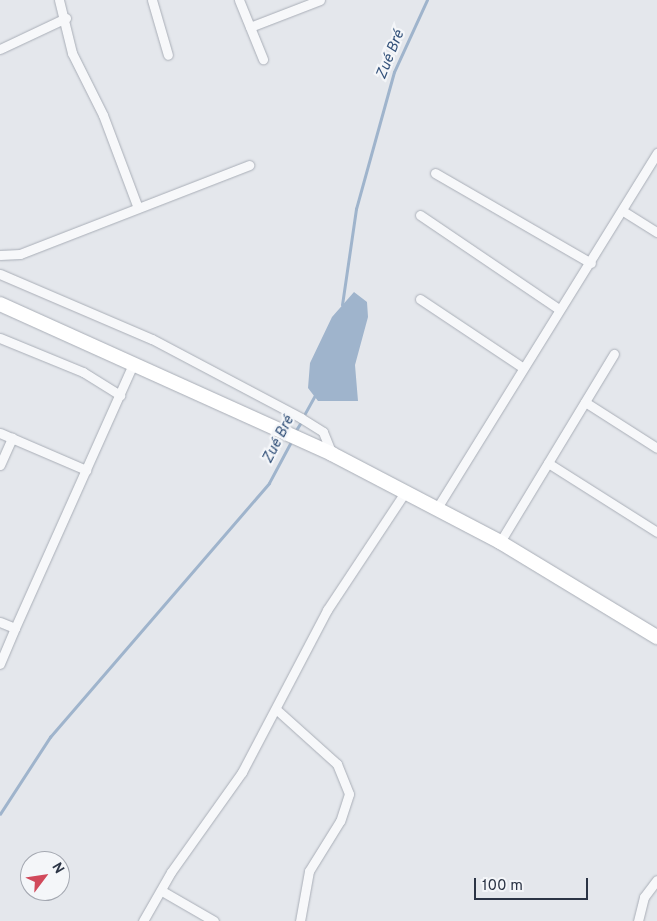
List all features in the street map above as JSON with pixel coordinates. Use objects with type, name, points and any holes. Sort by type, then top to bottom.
[{"type":"main road","points":[[0,304],[134,362],[332,454],[500,542],[657,637]]},
{"type":"street","points":[[59,0],[66,18],[72,53],[103,115],[138,208]]},
{"type":"street","points":[[152,0],[168,55]]},
{"type":"street","points":[[239,0],[263,59]]},
{"type":"street","points":[[250,27],[320,0]]},
{"type":"street","points":[[0,49],[66,18]]},
{"type":"street","points":[[437,508],[522,367],[591,263],[657,153]]},
{"type":"street","points":[[0,255],[20,254],[249,165]]},
{"type":"street","points":[[435,173],[591,263]]},
{"type":"street","points":[[623,210],[657,232]]},
{"type":"street","points":[[420,215],[559,309]]},
{"type":"street","points":[[0,274],[152,339],[302,418],[323,432],[332,454]]},
{"type":"street","points":[[420,299],[522,367]]},
{"type":"street","points":[[0,338],[83,372],[120,395]]},
{"type":"street","points":[[500,542],[614,354]]},
{"type":"street","points":[[0,664],[15,628],[56,545],[86,470],[134,362]]},
{"type":"street","points":[[585,402],[657,448]]},
{"type":"street","points":[[0,433],[86,470]]},
{"type":"street","points":[[0,465],[12,438]]},
{"type":"street","points":[[548,463],[657,532]]},
{"type":"street","points":[[144,921],[171,872],[242,772],[277,710],[327,610],[405,492]]},
{"type":"street","points":[[0,622],[15,628]]},
{"type":"street","points":[[277,710],[337,764],[350,794],[340,821],[308,871],[300,921]]},
{"type":"street","points":[[638,921],[644,897],[657,880]]},
{"type":"street","points":[[162,891],[214,921]]},
{"type":"water","points":[[354,292],[367,302],[368,317],[355,365],[358,401],[318,401],[308,388],[310,363],[332,317]]},
{"type":"waterway","name":"Zué Bré","points":[[342,305],[356,209],[394,72],[427,0]]},
{"type":"waterway","name":"Zué Bré","points":[[303,417],[315,395]]},
{"type":"waterway","name":"Zué Bré","points":[[295,432],[301,422]]},
{"type":"waterway","name":"Zué Bré","points":[[0,814],[50,737],[269,483],[292,440]]}]
